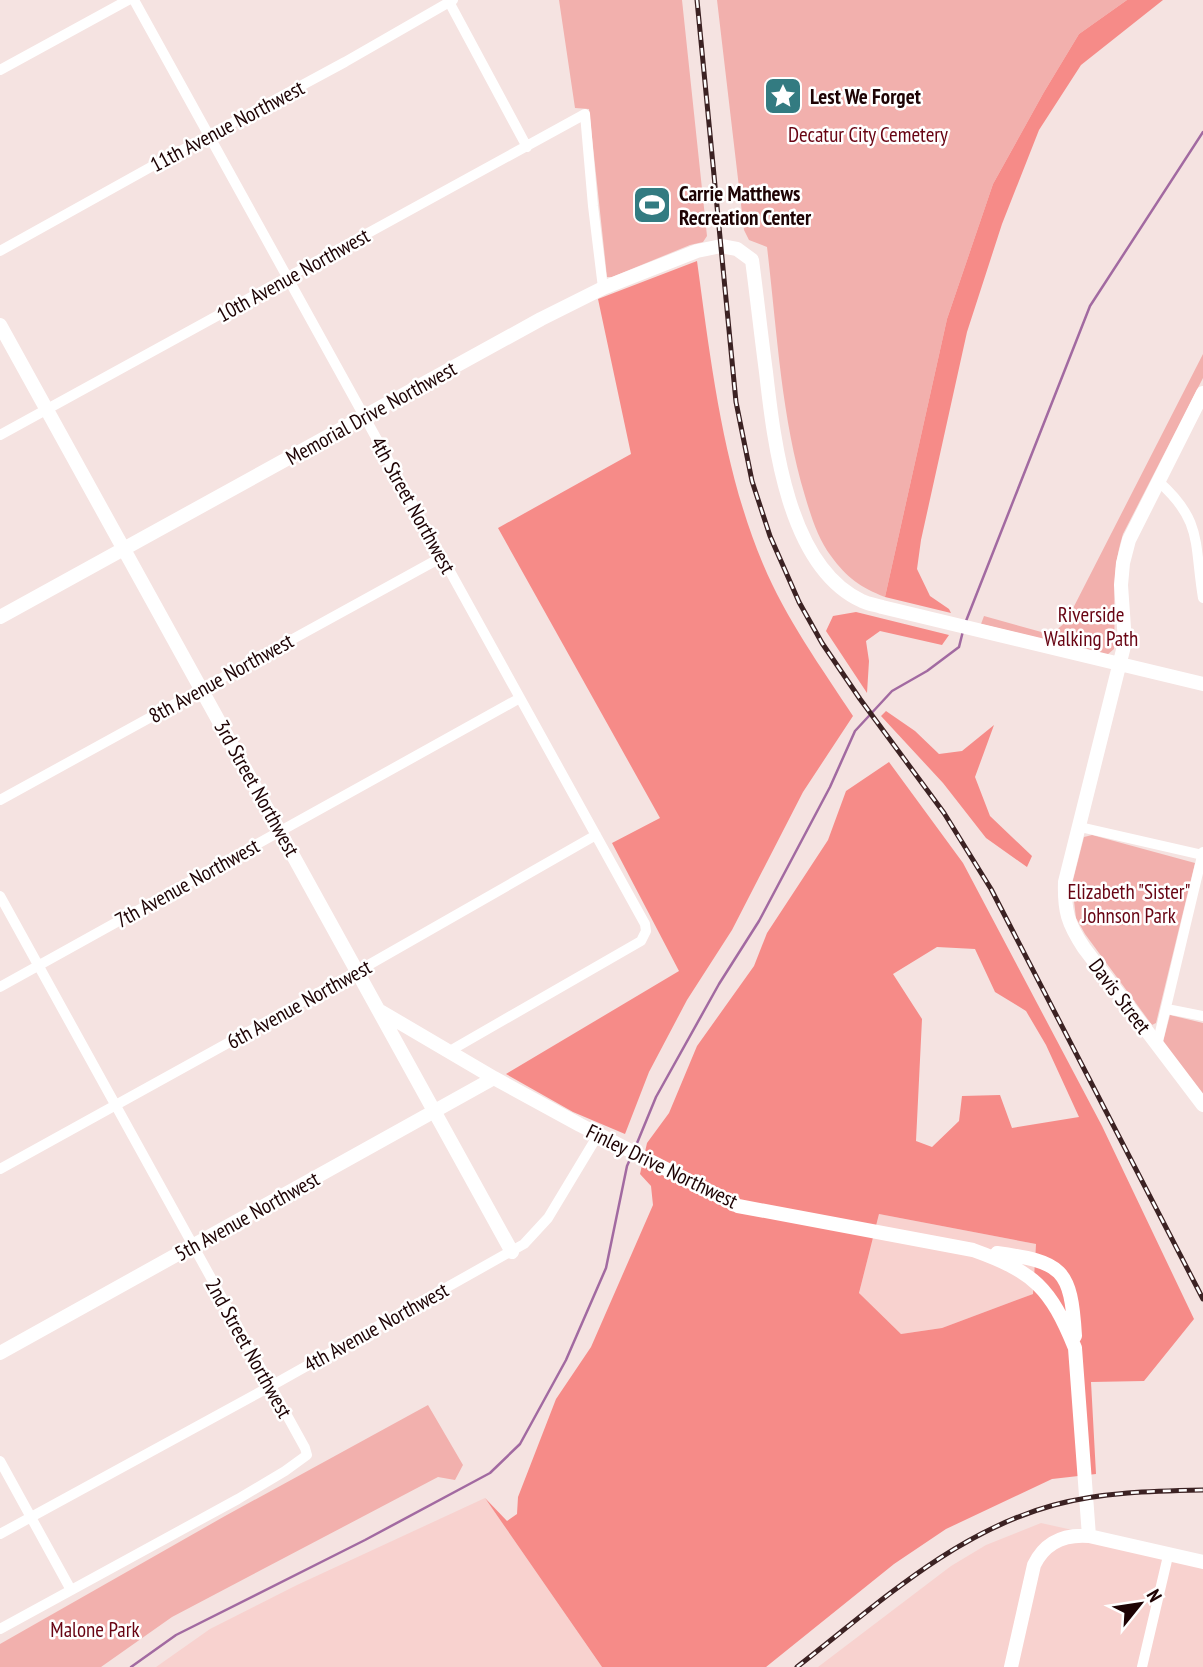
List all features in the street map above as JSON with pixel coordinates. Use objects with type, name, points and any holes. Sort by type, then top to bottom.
[{"type":"street","points":[[0,70],[128,0]]},
{"type":"street","name":"4th Street Northwest","points":[[134,0],[645,924],[645,937],[449,1052]]},
{"type":"street","points":[[450,1],[527,147]]},
{"type":"street","name":"11th Avenue Northwest","points":[[0,251],[366,51],[450,1]]},
{"type":"street","name":"10th Avenue Northwest","points":[[0,435],[585,114],[603,288]]},
{"type":"street","name":"Memorial Drive Northwest","points":[[0,617],[365,418],[541,318],[603,288],[697,251],[714,247],[737,249],[752,260],[772,427],[784,483],[804,539],[827,573],[843,589],[861,601],[1120,664]]},
{"type":"street","name":"3rd Street Northwest","points":[[0,325],[512,1252]]},
{"type":"street","name":"Davis Street","points":[[1203,393],[1133,530],[1123,563],[1121,585],[1126,630],[1120,664],[1065,882],[1068,921],[1084,948],[1203,1105]]},
{"type":"street","points":[[1159,482],[1178,497],[1189,511],[1197,531],[1203,598]]},
{"type":"street","name":"8th Avenue Northwest","points":[[0,800],[442,557]]},
{"type":"street","points":[[1120,664],[1203,684]]},
{"type":"street","name":"7th Avenue Northwest","points":[[0,987],[520,698]]},
{"type":"street","points":[[1080,827],[1203,854],[1157,1045]]},
{"type":"street","name":"6th Avenue Northwest","points":[[0,1169],[358,971],[596,835]]},
{"type":"street","name":"2nd Street Northwest","points":[[0,896],[306,1448],[307,1455],[238,1499],[0,1629]]},
{"type":"street","points":[[1167,1009],[1203,1016]]},
{"type":"street","name":"Finley Drive Northwest","points":[[378,1010],[616,1145],[738,1206],[972,1250],[1028,1257],[1049,1263],[1064,1278],[1071,1300],[1089,1536]]},
{"type":"street","name":"5th Avenue Northwest","points":[[0,1353],[494,1078]]},
{"type":"street","name":"4th Avenue Northwest","points":[[0,1534],[512,1252],[540,1230],[598,1135]]},
{"type":"street","name":"Finley Drive Northwest","points":[[972,1250],[1014,1266],[1043,1288],[1065,1323],[1075,1348]]},
{"type":"street","points":[[0,1461],[71,1590]]},
{"type":"street","points":[[1011,1667],[1034,1565],[1046,1546],[1058,1539],[1075,1535],[1089,1536],[1203,1562]]},
{"type":"street","points":[[1142,1667],[1168,1556]]},
{"type":"shaded area","points":[[1127,0],[1163,0],[1081,65],[1039,130],[1002,224],[967,332],[917,569],[930,596],[951,613],[885,597],[947,319],[993,184],[1079,34]]},
{"type":"shaded area","points":[[697,261],[720,415],[749,528],[782,604],[853,716],[803,792],[732,930],[687,1000],[649,1072],[625,1134],[573,1112],[506,1074],[679,971],[612,843],[660,818],[498,528],[631,454],[598,299]]},
{"type":"shaded area","points":[[856,612],[949,635],[942,645],[880,631],[866,641],[869,661],[867,693],[826,631],[833,616]]},
{"type":"shaded area","points":[[886,711],[915,731],[939,754],[962,751],[994,725],[975,777],[990,816],[1032,856],[1027,867],[986,838],[943,783],[881,716]]},
{"type":"shaded area","points":[[889,762],[963,863],[1102,1126],[1194,1319],[1144,1381],[1091,1382],[1096,1474],[1052,1479],[946,1529],[894,1564],[766,1667],[602,1667],[485,1498],[507,1521],[517,1514],[518,1497],[556,1399],[591,1347],[653,1205],[651,1186],[640,1174],[647,1143],[669,1113],[697,1046],[754,966],[767,933],[828,840],[846,791]],"holes":[[[937,947],[975,949],[995,992],[1026,1011],[1046,1045],[1079,1117],[1012,1128],[1000,1095],[962,1096],[959,1121],[932,1147],[916,1141],[922,1019],[893,974]],[[879,1214],[1036,1244],[1033,1294],[942,1328],[901,1334],[859,1293]]]},
{"type":"shaded area","points":[[879,1214],[1036,1244],[1033,1294],[942,1328],[901,1334],[859,1293]]},
{"type":"shaded area","points":[[485,1498],[602,1667],[156,1667],[210,1629],[297,1585]]},
{"type":"shaded area","points":[[1041,1523],[1203,1559],[1203,1667],[818,1667],[951,1566],[986,1545]]},
{"type":"green space","points":[[559,0],[682,0],[707,236],[703,242],[612,277],[607,277],[589,109],[575,108]]},
{"type":"green space","name":"Decatur City Cemetery","points":[[717,0],[1127,0],[1079,34],[993,184],[947,319],[885,597],[855,581],[837,564],[819,535],[805,496],[785,404],[767,247],[749,240],[744,230]]},
{"type":"green space","name":"Riverside Walking Path","points":[[1203,354],[1203,378],[1123,534],[1116,563],[1114,649],[1107,655],[981,624],[984,616],[1045,633],[1055,631],[1066,622]]},
{"type":"green space","name":"Elizabeth \"Sister\" Johnson Park","points":[[1092,835],[1195,863],[1156,1023],[1152,1025],[1076,918],[1072,884],[1084,837]]},
{"type":"green space","points":[[1170,1015],[1203,1023],[1203,1096],[1163,1042]]},
{"type":"green space","name":"Malone Park","points":[[428,1405],[463,1465],[455,1480],[438,1477],[172,1617],[101,1667],[0,1667],[0,1644]]},
{"type":"waterway","points":[[966,621],[1090,306],[1203,132]]},
{"type":"waterway","points":[[635,1148],[656,1097],[719,984],[759,921],[830,787],[855,731],[892,691],[927,671],[959,647],[963,631]]},
{"type":"waterway","points":[[131,1667],[176,1635],[365,1540],[490,1473],[520,1444],[566,1360],[606,1268],[631,1157]]},
{"type":"railway","points":[[697,0],[736,402],[752,481],[770,536],[799,602],[822,643],[944,813],[991,889],[1203,1299]]},
{"type":"railway","points":[[797,1667],[918,1573],[983,1533],[1018,1517],[1091,1497],[1203,1490]]},
{"type":"place","name":"Lest We Forget","points":[[783,96]]},
{"type":"place","name":"Carrie Matthews Recreation Center","points":[[652,205]]}]
